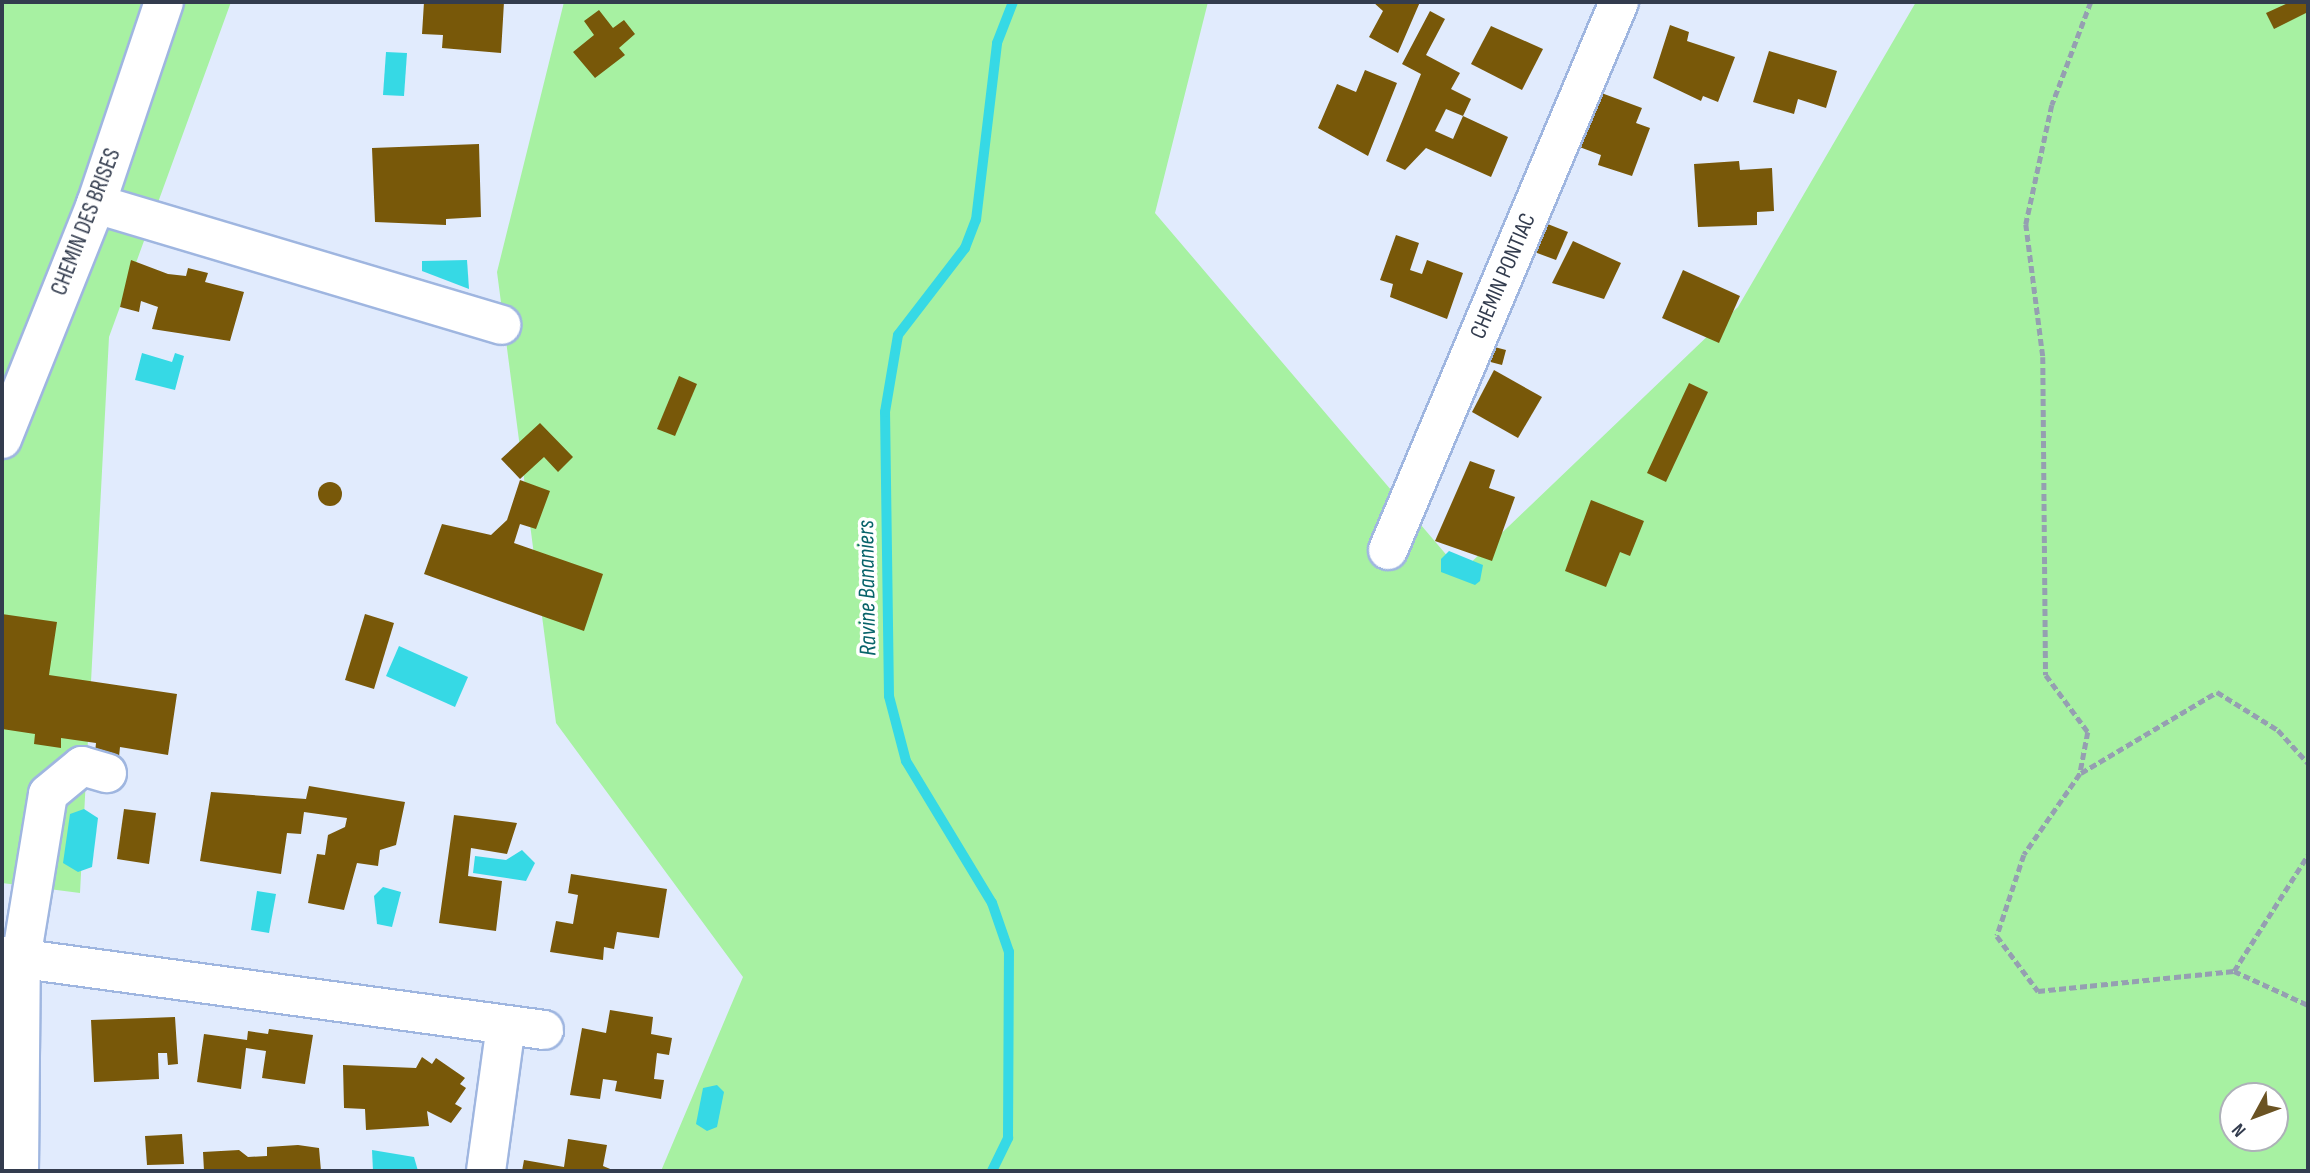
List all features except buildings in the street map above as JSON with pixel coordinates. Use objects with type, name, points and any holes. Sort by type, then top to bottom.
[{"type":"street","name":"CHEMIN DES BRISES","points":[[2,439],[96,204],[164,2]]},
{"type":"street","name":"CHEMIN PONTIAC","points":[[1388,550],[1619,2]]},
{"type":"street","points":[[96,204],[500,325]]},
{"type":"street","points":[[19,1171],[11,957],[48,794],[82,766],[107,773]]},
{"type":"street","points":[[11,957],[544,1030]]},
{"type":"street","points":[[486,1171],[506,1025]]},
{"type":"path","points":[[2091,2],[2052,105],[2026,224],[2043,357],[2046,675],[2088,732],[2080,774],[2024,855],[1997,936],[2038,991],[2234,971],[2308,1005]]},
{"type":"path","points":[[2080,774],[2217,692],[2278,730],[2308,763]]},
{"type":"path","points":[[2234,971],[2308,855]]},
{"type":"green space","points":[[2,2],[231,2],[109,337],[80,893],[2,883]]},
{"type":"green space","points":[[564,2],[1208,2],[1155,213],[1461,572],[1738,307],[1916,2],[2308,2],[2308,1171],[661,1171],[743,977],[556,723],[497,272]]},
{"type":"water","points":[[386,52],[407,53],[404,96],[383,95]]},
{"type":"water","points":[[467,260],[469,289],[422,271],[422,261]]},
{"type":"water","points":[[142,353],[172,362],[175,353],[184,356],[175,390],[135,380]]},
{"type":"water","points":[[1449,551],[1483,565],[1480,581],[1475,585],[1441,572],[1441,559]]},
{"type":"water","points":[[399,646],[468,677],[455,707],[386,676]]},
{"type":"water","points":[[84,809],[98,818],[92,867],[78,872],[63,863],[70,814]]},
{"type":"water","points":[[522,850],[535,863],[526,881],[473,873],[475,856],[506,860]]},
{"type":"water","points":[[383,887],[401,892],[392,927],[377,924],[374,896]]},
{"type":"water","points":[[257,891],[276,894],[269,933],[251,930]]},
{"type":"water","points":[[717,1085],[724,1092],[717,1127],[707,1131],[696,1124],[703,1088]]},
{"type":"water","points":[[372,1150],[414,1157],[418,1171],[373,1171]]},
{"type":"waterway","name":"Ravine Bananiers","points":[[992,1171],[1008,1138],[1009,952],[992,903],[906,761],[889,696],[885,412],[898,335],[965,248],[976,220],[997,43],[1013,2]]}]
